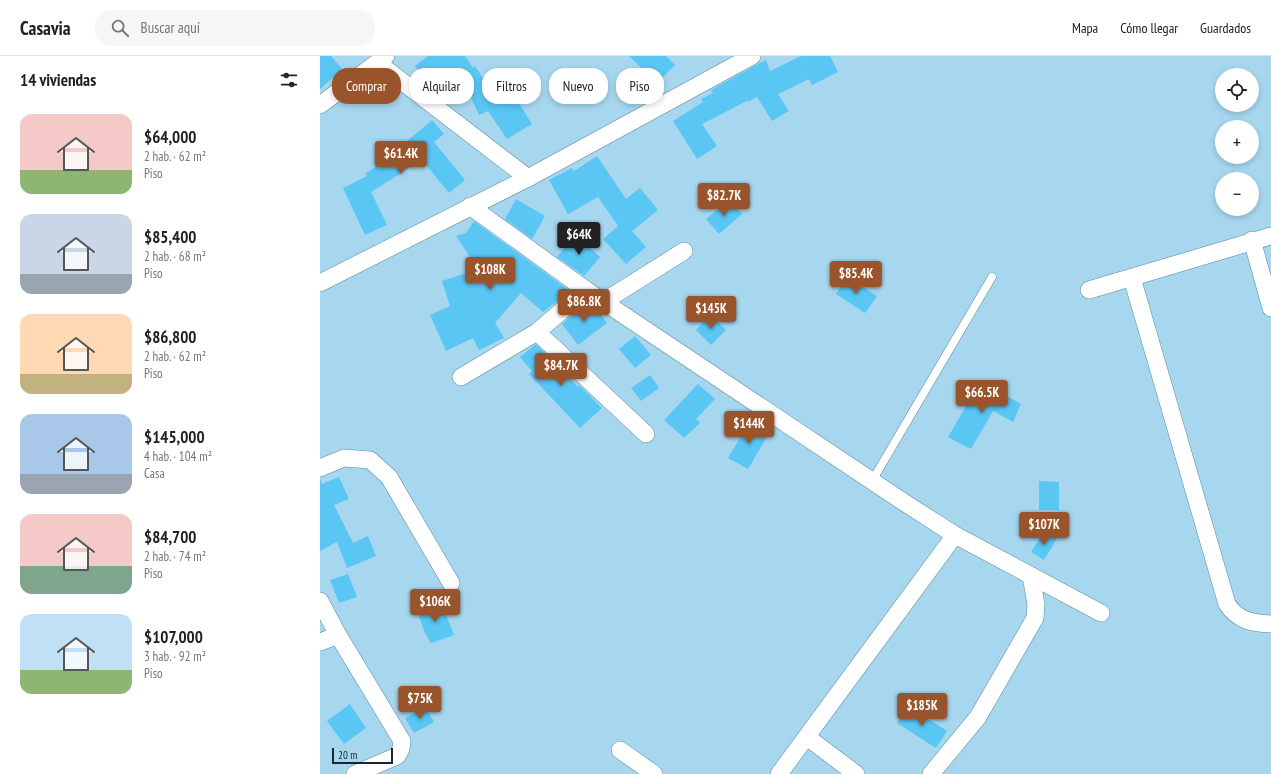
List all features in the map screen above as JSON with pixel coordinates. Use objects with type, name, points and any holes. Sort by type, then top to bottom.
[{"type":"street","points":[[320,283],[528,178],[752,56]]},
{"type":"street","points":[[320,105],[382,60],[528,178]]},
{"type":"street","points":[[470,206],[603,302],[955,535],[1101,613]]},
{"type":"street","points":[[1089,290],[1252,240],[1271,236]]},
{"type":"street","points":[[1252,240],[1271,308]]},
{"type":"street","points":[[603,302],[684,251]]},
{"type":"street","points":[[1132,278],[1227,604],[1231,610],[1242,619],[1249,622],[1271,624]]},
{"type":"street","points":[[462,377],[537,332],[586,290]]},
{"type":"street","points":[[537,332],[646,434]]},
{"type":"street","points":[[320,468],[344,458],[370,460],[389,477],[450,583]]},
{"type":"street","points":[[779,774],[955,535]]},
{"type":"street","points":[[932,774],[978,717],[1035,618],[1036,604],[1032,576]]},
{"type":"street","points":[[320,601],[338,635],[402,741],[397,756],[355,774]]},
{"type":"street","points":[[320,642],[338,635]]},
{"type":"street","points":[[806,737],[856,774]]},
{"type":"street","points":[[620,750],[654,774]]},
{"type":"lane","points":[[872,481],[992,276]]},
{"type":"building","points":[[320,56],[331,56],[341,68],[332,68],[332,78],[320,89]]},
{"type":"building","points":[[428,56],[465,56],[473,68],[416,68],[415,66]]},
{"type":"building","points":[[629,56],[666,56],[675,65],[664,76],[664,68],[641,68]]},
{"type":"building","points":[[801,56],[830,56],[838,72],[812,85],[809,79],[778,94],[789,111],[772,121],[757,97],[702,124],[717,146],[697,159],[673,121],[703,102],[701,99],[713,93],[711,90],[758,64],[766,60],[770,71]]},
{"type":"building","points":[[475,66],[482,77],[482,104],[519,104],[532,124],[507,139],[488,111],[479,115],[474,104],[473,68]]},
{"type":"building","points":[[432,120],[444,134],[434,142],[465,180],[449,193],[422,160],[371,192],[387,225],[365,235],[343,188],[367,176],[365,174],[381,163]]},
{"type":"building","points":[[597,156],[626,199],[640,188],[658,210],[632,231],[646,247],[626,264],[603,239],[618,226],[598,197],[568,214],[549,180],[572,168],[574,171]]},
{"type":"building","points":[[516,199],[545,216],[532,239],[505,219]]},
{"type":"building","points":[[729,200],[742,214],[719,234],[706,219]]},
{"type":"building","points":[[474,221],[570,291],[543,312],[521,293],[495,323],[504,338],[479,350],[473,338],[446,351],[430,315],[450,306],[442,281],[478,269],[456,236],[466,233]]},
{"type":"building","points":[[575,235],[600,257],[584,276],[557,257]]},
{"type":"building","points":[[847,277],[877,296],[865,313],[836,294]]},
{"type":"building","points":[[587,303],[598,311],[607,323],[578,345],[562,324]]},
{"type":"building","points":[[710,315],[726,330],[711,345],[696,330]]},
{"type":"building","points":[[635,336],[651,355],[635,368],[619,349]]},
{"type":"building","points":[[536,344],[577,386],[579,385],[602,408],[580,428],[529,374],[532,371],[520,357]]},
{"type":"building","points":[[650,375],[659,388],[641,401],[631,388]]},
{"type":"building","points":[[983,383],[1021,404],[1013,422],[993,411],[971,449],[948,437],[969,401]]},
{"type":"building","points":[[698,384],[715,399],[696,419],[700,423],[684,438],[664,420]]},
{"type":"building","points":[[750,421],[770,432],[748,469],[728,458]]},
{"type":"building","points":[[339,477],[349,499],[334,505],[353,543],[368,536],[376,556],[347,568],[337,542],[320,551],[320,479],[322,484]]},
{"type":"building","points":[[1039,481],[1059,482],[1059,510],[1039,510]]},
{"type":"building","points":[[1044,531],[1057,539],[1044,560],[1031,552]]},
{"type":"building","points":[[348,574],[357,597],[339,603],[330,580]]},
{"type":"building","points":[[441,602],[454,635],[431,643],[425,633],[417,611]]},
{"type":"building","points":[[350,704],[366,728],[344,744],[327,721]]},
{"type":"building","points":[[908,706],[947,731],[936,748],[897,723]]},
{"type":"building","points":[[425,707],[434,722],[414,733],[405,718]]}]
